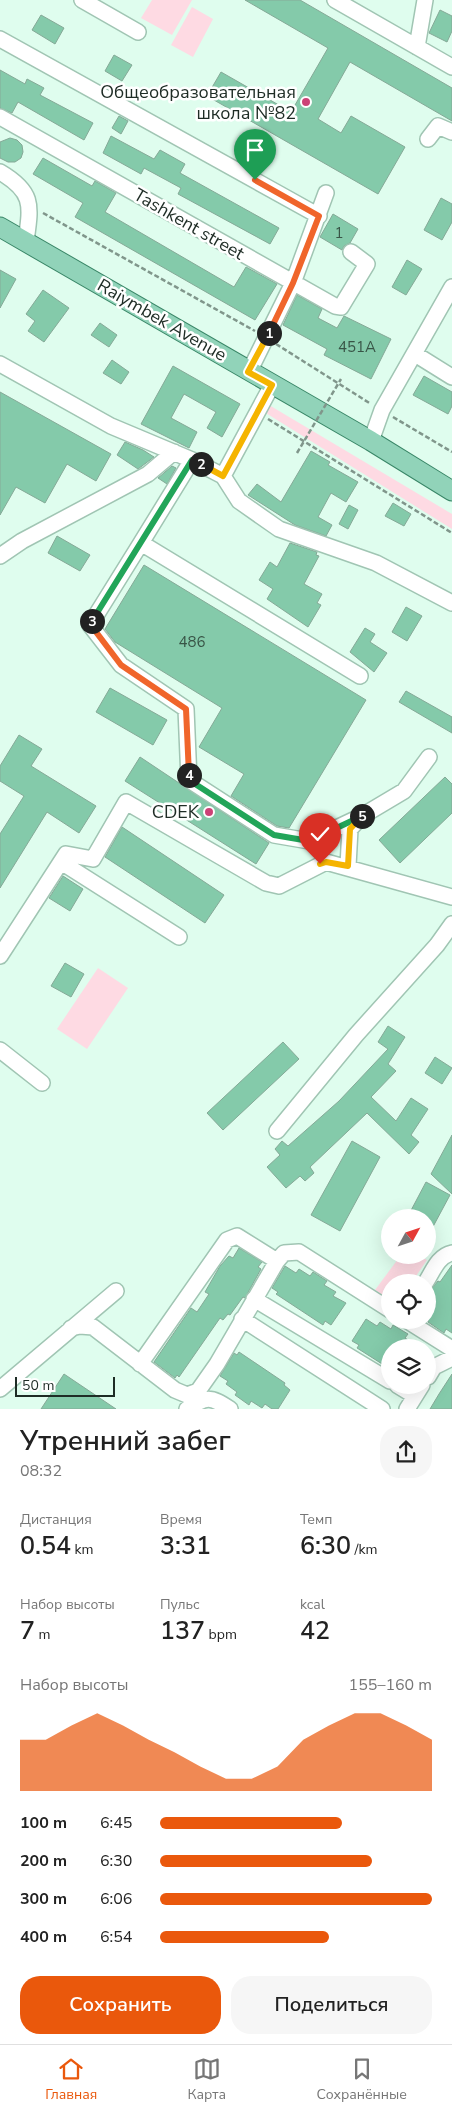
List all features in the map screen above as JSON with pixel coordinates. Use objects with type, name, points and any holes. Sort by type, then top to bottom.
[{"type":"main road","name":"Raiymbek Avenue","points":[[0,227],[248,372],[371,441],[452,491]]},
{"type":"street","points":[[82,0],[138,32]]},
{"type":"street","points":[[334,0],[452,67]]},
{"type":"street","points":[[417,47],[425,0]]},
{"type":"street","points":[[0,39],[319,216]]},
{"type":"street","name":"Tashkent street","points":[[0,116],[293,283],[341,307],[367,264],[351,252]]},
{"type":"street","points":[[428,139],[438,126],[452,132]]},
{"type":"street","points":[[0,172],[19,183],[31,207],[26,241]]},
{"type":"street","points":[[248,372],[267,338],[293,283],[326,193]]},
{"type":"street","points":[[371,441],[382,410],[452,287]]},
{"type":"street","points":[[415,354],[452,377]]},
{"type":"street","points":[[0,364],[111,426],[192,460],[223,476],[239,501],[279,529],[376,564],[452,603]]},
{"type":"street","points":[[223,476],[272,385]]},
{"type":"street","points":[[0,556],[22,541],[148,474],[174,452]]},
{"type":"street","points":[[192,460],[90,624],[121,665],[186,709],[189,780],[274,835],[309,841],[362,816],[404,790],[429,757]]},
{"type":"street","points":[[141,543],[360,676]]},
{"type":"street","points":[[0,956],[66,854],[93,859],[126,802],[266,883],[279,886],[326,862],[348,866],[452,897]]},
{"type":"street","points":[[348,866],[350,829],[362,816]]},
{"type":"street","points":[[61,862],[179,937]]},
{"type":"street","points":[[277,1132],[356,1035],[437,945],[452,924]]},
{"type":"street","points":[[0,1050],[42,1083]]},
{"type":"street","points":[[140,1364],[227,1240],[237,1236],[277,1261]]},
{"type":"street","points":[[71,1328],[80,1326],[93,1327],[175,1390],[187,1395],[198,1391],[217,1364],[277,1261],[284,1254],[299,1252],[381,1304]]},
{"type":"street","points":[[431,1274],[438,1261],[452,1253]]},
{"type":"street","points":[[0,1389],[116,1291]]},
{"type":"street","points":[[254,1299],[381,1376]]},
{"type":"street","points":[[242,1319],[382,1409]]},
{"type":"street","points":[[420,1329],[452,1349]]},
{"type":"street","points":[[436,1366],[452,1358]]},
{"type":"street","points":[[187,1409],[203,1399],[216,1400],[230,1409]]},
{"type":"path","points":[[31,207],[267,338],[452,452]]},
{"type":"path","points":[[309,365],[312,361]]},
{"type":"path","points":[[297,453],[341,379]]},
{"type":"path","points":[[270,421],[452,533]]},
{"type":"shaded area","points":[[152,0],[192,0],[172,35],[141,18]]},
{"type":"shaded area","points":[[192,7],[213,19],[193,57],[171,45]]},
{"type":"shaded area","points":[[269,405],[452,514],[452,529],[261,410]]},
{"type":"shaded area","points":[[98,968],[128,988],[87,1049],[57,1029]]},
{"type":"shaded area","points":[[394,1264],[424,1264],[417,1274],[387,1274]]},
{"type":"shaded area","points":[[381,1282],[381,1294],[375,1290]]},
{"type":"building","points":[[245,0],[300,0],[452,88],[452,121],[350,62],[318,119],[341,133],[351,116],[405,147],[378,194],[207,96],[221,72],[291,112],[328,48]]},
{"type":"building","points":[[440,10],[452,16],[452,31],[447,42],[429,33]]},
{"type":"building","points":[[41,15],[64,28],[55,44],[32,30]]},
{"type":"building","points":[[114,55],[132,65],[122,81],[105,71]]},
{"type":"building","points":[[0,70],[25,84],[27,79],[44,88],[40,95],[93,123],[84,140],[18,102],[12,113],[0,108]]},
{"type":"building","points":[[119,116],[128,121],[121,134],[112,128]]},
{"type":"building","points":[[111,136],[154,159],[160,150],[185,164],[180,173],[279,228],[270,244],[178,194],[181,188],[144,168],[141,174],[103,153]]},
{"type":"building","points":[[10,138],[17,140],[22,145],[23,152],[21,158],[15,162],[8,162],[0,158],[0,142]]},
{"type":"building","points":[[43,158],[92,186],[95,181],[116,193],[105,212],[234,287],[246,267],[277,284],[255,320],[75,217],[83,203],[33,174]]},
{"type":"building","points":[[441,198],[452,204],[452,222],[442,240],[424,230]]},
{"type":"building","points":[[333,214],[358,229],[350,243],[344,246],[342,250],[320,237]]},
{"type":"building","points":[[407,260],[422,269],[406,295],[392,287]]},
{"type":"building","points":[[0,270],[16,279],[0,308]]},
{"type":"building","points":[[43,290],[69,308],[44,342],[28,331],[35,321],[26,314]]},
{"type":"building","points":[[297,295],[322,309],[318,318],[337,328],[344,316],[391,339],[371,379],[324,355],[327,349],[283,325]]},
{"type":"building","points":[[100,323],[117,335],[109,347],[91,335]]},
{"type":"building","points":[[112,360],[129,372],[121,384],[103,373]]},
{"type":"building","points":[[173,366],[240,404],[222,437],[207,428],[216,412],[184,394],[171,418],[197,432],[189,448],[141,424]]},
{"type":"building","points":[[424,376],[452,392],[452,406],[448,414],[413,395]]},
{"type":"building","points":[[0,392],[111,454],[96,481],[67,464],[45,503],[16,487],[0,515]]},
{"type":"building","points":[[125,442],[154,457],[138,469],[117,455]]},
{"type":"building","points":[[311,451],[330,462],[328,465],[358,482],[346,502],[331,493],[318,517],[332,525],[326,536],[295,525],[248,495],[257,484],[281,502]]},
{"type":"building","points":[[172,466],[176,468],[167,484],[158,478]]},
{"type":"building","points":[[393,503],[411,514],[404,526],[385,516]]},
{"type":"building","points":[[349,505],[358,510],[348,529],[339,524]]},
{"type":"building","points":[[57,536],[90,555],[80,571],[48,553]]},
{"type":"building","points":[[290,543],[317,552],[316,555],[319,556],[304,584],[322,594],[317,603],[321,605],[308,627],[267,599],[273,589],[259,580],[270,562],[277,567]]},
{"type":"building","points":[[144,565],[366,700],[289,828],[277,826],[231,796],[244,774],[199,747],[222,708],[115,642],[105,629]]},
{"type":"building","points":[[406,607],[422,616],[407,641],[392,632]]},
{"type":"building","points":[[365,628],[375,634],[370,642],[387,653],[374,672],[350,652]]},
{"type":"building","points":[[110,688],[167,720],[153,745],[96,712]]},
{"type":"building","points":[[406,691],[452,717],[452,733],[399,702]]},
{"type":"building","points":[[19,735],[42,749],[31,766],[96,806],[79,833],[47,812],[0,888],[0,834],[24,796],[0,781],[0,766]]},
{"type":"building","points":[[140,757],[269,843],[256,864],[125,781]]},
{"type":"building","points":[[445,777],[452,784],[452,813],[400,863],[379,840]]},
{"type":"building","points":[[122,827],[224,895],[205,923],[105,857]]},
{"type":"building","points":[[63,876],[83,889],[70,911],[49,898]]},
{"type":"building","points":[[65,963],[84,974],[71,997],[51,986]]},
{"type":"building","points":[[388,1026],[405,1037],[388,1064],[396,1071],[371,1097],[396,1121],[411,1098],[428,1109],[411,1135],[419,1142],[409,1154],[367,1113],[310,1167],[314,1173],[305,1181],[300,1176],[286,1188],[267,1167],[280,1155],[275,1149],[282,1141],[288,1146],[339,1101],[388,1049],[378,1042]]},
{"type":"building","points":[[283,1042],[299,1059],[223,1130],[207,1113]]},
{"type":"building","points":[[435,1057],[452,1068],[442,1084],[425,1073]]},
{"type":"building","points":[[452,1135],[452,1194],[431,1174]]},
{"type":"building","points":[[352,1141],[380,1157],[340,1231],[311,1215]]},
{"type":"building","points":[[426,1182],[450,1195],[436,1221],[436,1209],[412,1209]]},
{"type":"building","points":[[239,1248],[262,1262],[258,1267],[261,1269],[245,1298],[243,1297],[230,1315],[228,1314],[223,1320],[220,1318],[179,1377],[177,1375],[175,1378],[154,1362],[191,1308],[197,1312],[209,1294],[205,1292],[220,1266],[229,1256],[233,1258]]},
{"type":"building","points":[[452,1265],[452,1333],[446,1329],[444,1333],[436,1328],[436,1283],[438,1281],[440,1282]]},
{"type":"building","points":[[285,1266],[296,1273],[299,1269],[310,1276],[313,1272],[327,1281],[324,1285],[336,1292],[333,1296],[346,1303],[331,1325],[325,1321],[323,1325],[276,1294],[278,1292],[272,1288]]},
{"type":"building","points":[[366,1319],[377,1326],[381,1323],[381,1329],[400,1329],[408,1334],[405,1338],[406,1339],[381,1339],[381,1363],[357,1348],[359,1345],[352,1341]]},
{"type":"building","points":[[239,1352],[285,1383],[284,1385],[290,1390],[278,1409],[272,1409],[265,1404],[262,1408],[251,1401],[249,1405],[235,1395],[237,1392],[226,1384],[228,1381],[220,1376],[234,1353],[237,1355]]},
{"type":"building","points":[[64,1374],[116,1409],[41,1409]]},
{"type":"building","points":[[452,1374],[452,1409],[430,1409],[439,1394]]},
{"type":"place","name":"Общеобразовательная школа №82","points":[[306,102]]},
{"type":"place","name":"CDEK","points":[[209,812]]},
{"type":"route","points":[[255,180],[319,216],[293,283],[267,338],[248,372],[272,385],[223,476],[192,460],[90,624],[121,665],[186,709],[189,780],[274,835],[309,841],[362,816],[350,829],[348,866],[326,862],[320,864]]}]
